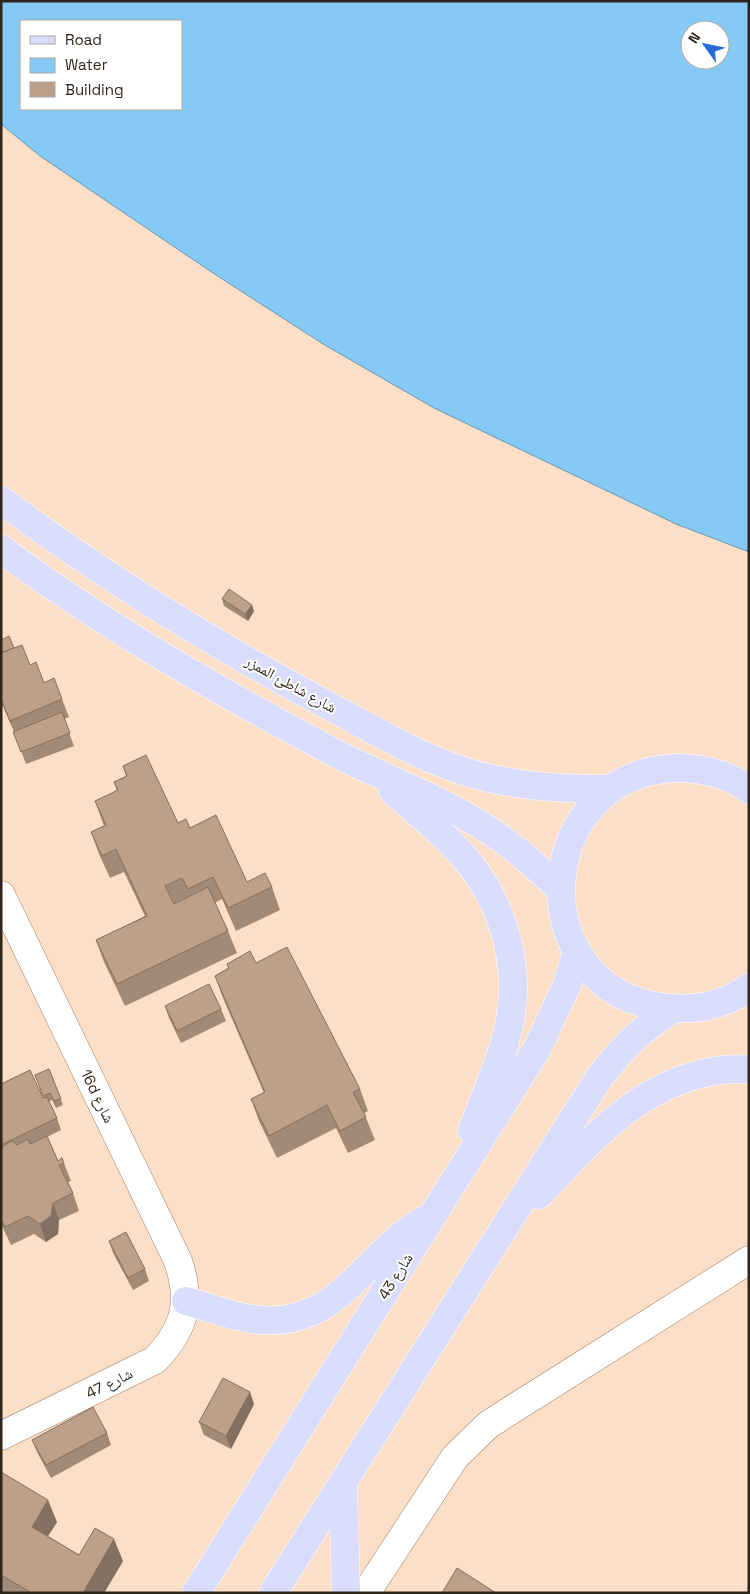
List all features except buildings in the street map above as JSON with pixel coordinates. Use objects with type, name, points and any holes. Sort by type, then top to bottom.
[{"type":"main road","name":"شارع شاطئ الممزر","points":[[1,500],[130,589],[289,685],[420,754],[451,766],[507,782],[567,789],[611,789]]},
{"type":"main road","points":[[1,549],[112,623],[218,688],[373,773],[456,811],[486,828],[529,860],[560,889]]},
{"type":"main road","points":[[749,790],[719,774],[691,768],[654,771],[636,776],[611,789],[587,813],[572,836],[563,862],[560,889],[562,910],[568,931],[577,951],[595,974],[618,992],[644,1004],[673,1009],[697,1008],[721,1003],[749,987]]},
{"type":"main road","points":[[373,773],[452,844],[474,869],[495,904],[510,952],[513,994],[509,1028],[502,1053],[448,1192]]},
{"type":"main road","name":"شارع 43","points":[[196,1593],[536,1049],[567,985],[577,951]]},
{"type":"main road","points":[[721,1003],[749,1008]]},
{"type":"main road","points":[[274,1593],[578,1110],[618,1054],[642,1029],[673,1009]]},
{"type":"main road","points":[[496,1240],[598,1133],[632,1105],[671,1084],[714,1071],[749,1068]]},
{"type":"main road","points":[[186,1301],[258,1320],[286,1321],[312,1314],[336,1299],[390,1244],[409,1228],[433,1216]]},
{"type":"main road","points":[[343,1484],[346,1593]]},
{"type":"street","name":"16d شارع","points":[[1,895],[178,1261],[184,1281],[186,1301]]},
{"type":"street","points":[[366,1593],[455,1457],[488,1425],[749,1260]]},
{"type":"street","name":"شارع 47","points":[[1,1436],[155,1360],[171,1344],[181,1323],[186,1301]]},
{"type":"water","points":[[1,1],[749,1],[749,552],[676,524],[434,408],[323,344],[213,273],[40,156],[1,124]]}]
